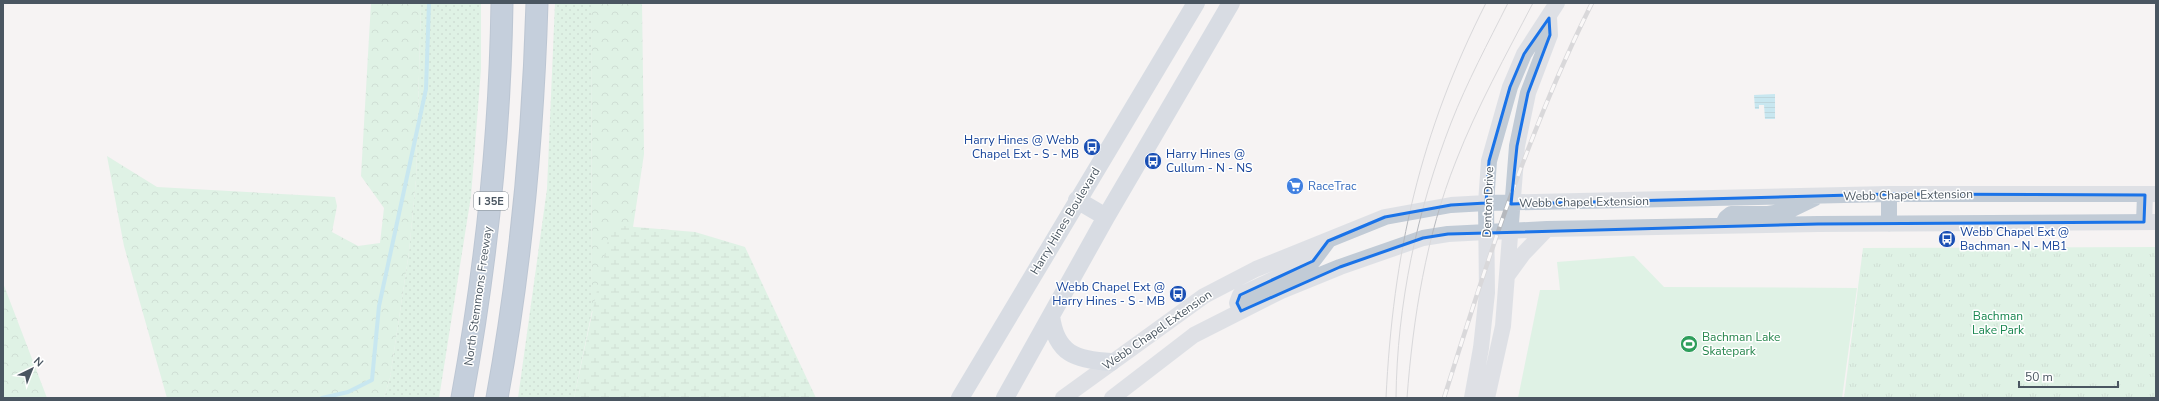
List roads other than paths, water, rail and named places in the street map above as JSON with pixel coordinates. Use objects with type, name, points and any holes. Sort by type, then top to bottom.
[{"type":"highway","name":"North Stemmons Freeway","points":[[462,398],[485,262],[493,190],[502,3]]},
{"type":"highway","name":"I 35E","points":[[497,398],[516,282],[525,212],[535,69],[537,3]]},
{"type":"main road","name":"Harry Hines Boulevard","points":[[960,398],[1196,3]]},
{"type":"main road","points":[[1005,398],[1106,217],[1231,3]]},
{"type":"main road","name":"Denton Drive","points":[[1472,398],[1481,348],[1487,293],[1486,203],[1490,161],[1510,87],[1524,54],[1538,30],[1549,18],[1557,3]]},
{"type":"main road","name":"Denton Drive","points":[[1487,398],[1503,326],[1511,204],[1517,146],[1522,118],[1536,66],[1550,35],[1549,18]]},
{"type":"main road","points":[[1889,194],[1889,224]]},
{"type":"main road","name":"Webb Chapel Extension","points":[[1063,398],[1110,362],[1204,296],[1256,269],[1385,217],[1451,205],[1486,203],[1511,204],[1889,194],[2151,194]]},
{"type":"main road","points":[[2150,222],[2151,194]]},
{"type":"main road","points":[[1722,226],[1726,218],[1731,214],[1768,214],[1788,211],[1818,196]]},
{"type":"main road","points":[[1077,200],[1106,217]]},
{"type":"main road","name":"Webb Chapel Extension","points":[[1112,398],[1194,335],[1281,291],[1395,247],[1423,238],[1448,234],[1547,229],[2150,222]]},
{"type":"main road","points":[[1507,276],[1523,254],[1547,229]]},
{"type":"main road","points":[[1241,311],[1237,303],[1240,294],[1313,261],[1328,241]]},
{"type":"main road","points":[[1051,316],[1053,331],[1059,342],[1072,355],[1091,361],[1110,362]]},
{"type":"water","points":[[1775,94],[1775,119],[1765,119],[1764,105],[1759,105],[1759,109],[1755,109],[1754,95]]},
{"type":"waterway","points":[[322,398],[348,392],[372,380],[379,306],[426,89],[429,3]]},
{"type":"tram line","points":[[1386,398],[1395,293],[1403,244],[1414,195],[1427,147],[1444,99],[1463,51],[1486,3]]},
{"type":"tram line","points":[[1396,398],[1397,363],[1405,293],[1411,258],[1428,190],[1457,108],[1508,3]]},
{"type":"tram line","points":[[1407,398],[1413,338],[1422,278],[1446,189],[1473,121],[1533,3]]},
{"type":"railway","points":[[1444,398],[1476,297],[1510,198],[1548,99],[1592,3]]},
{"type":"place","name":"Harry Hines @ Webb Chapel Ext - S - MB","points":[[1092,147]]},
{"type":"place","name":"Harry Hines @ Cullum - N - NS","points":[[1153,161]]},
{"type":"place","name":"RaceTrac","points":[[1295,186]]},
{"type":"place","name":"Webb Chapel Ext @ Bachman - N - MB1","points":[[1947,239]]},
{"type":"place","name":"Webb Chapel Ext @ Harry Hines - S - MB","points":[[1178,294]]},
{"type":"place","name":"Bachman Lake Skatepark","points":[[1689,344]]},
{"type":"park label","name":"Bachman Lake Park","points":[[1998,323]]}]
